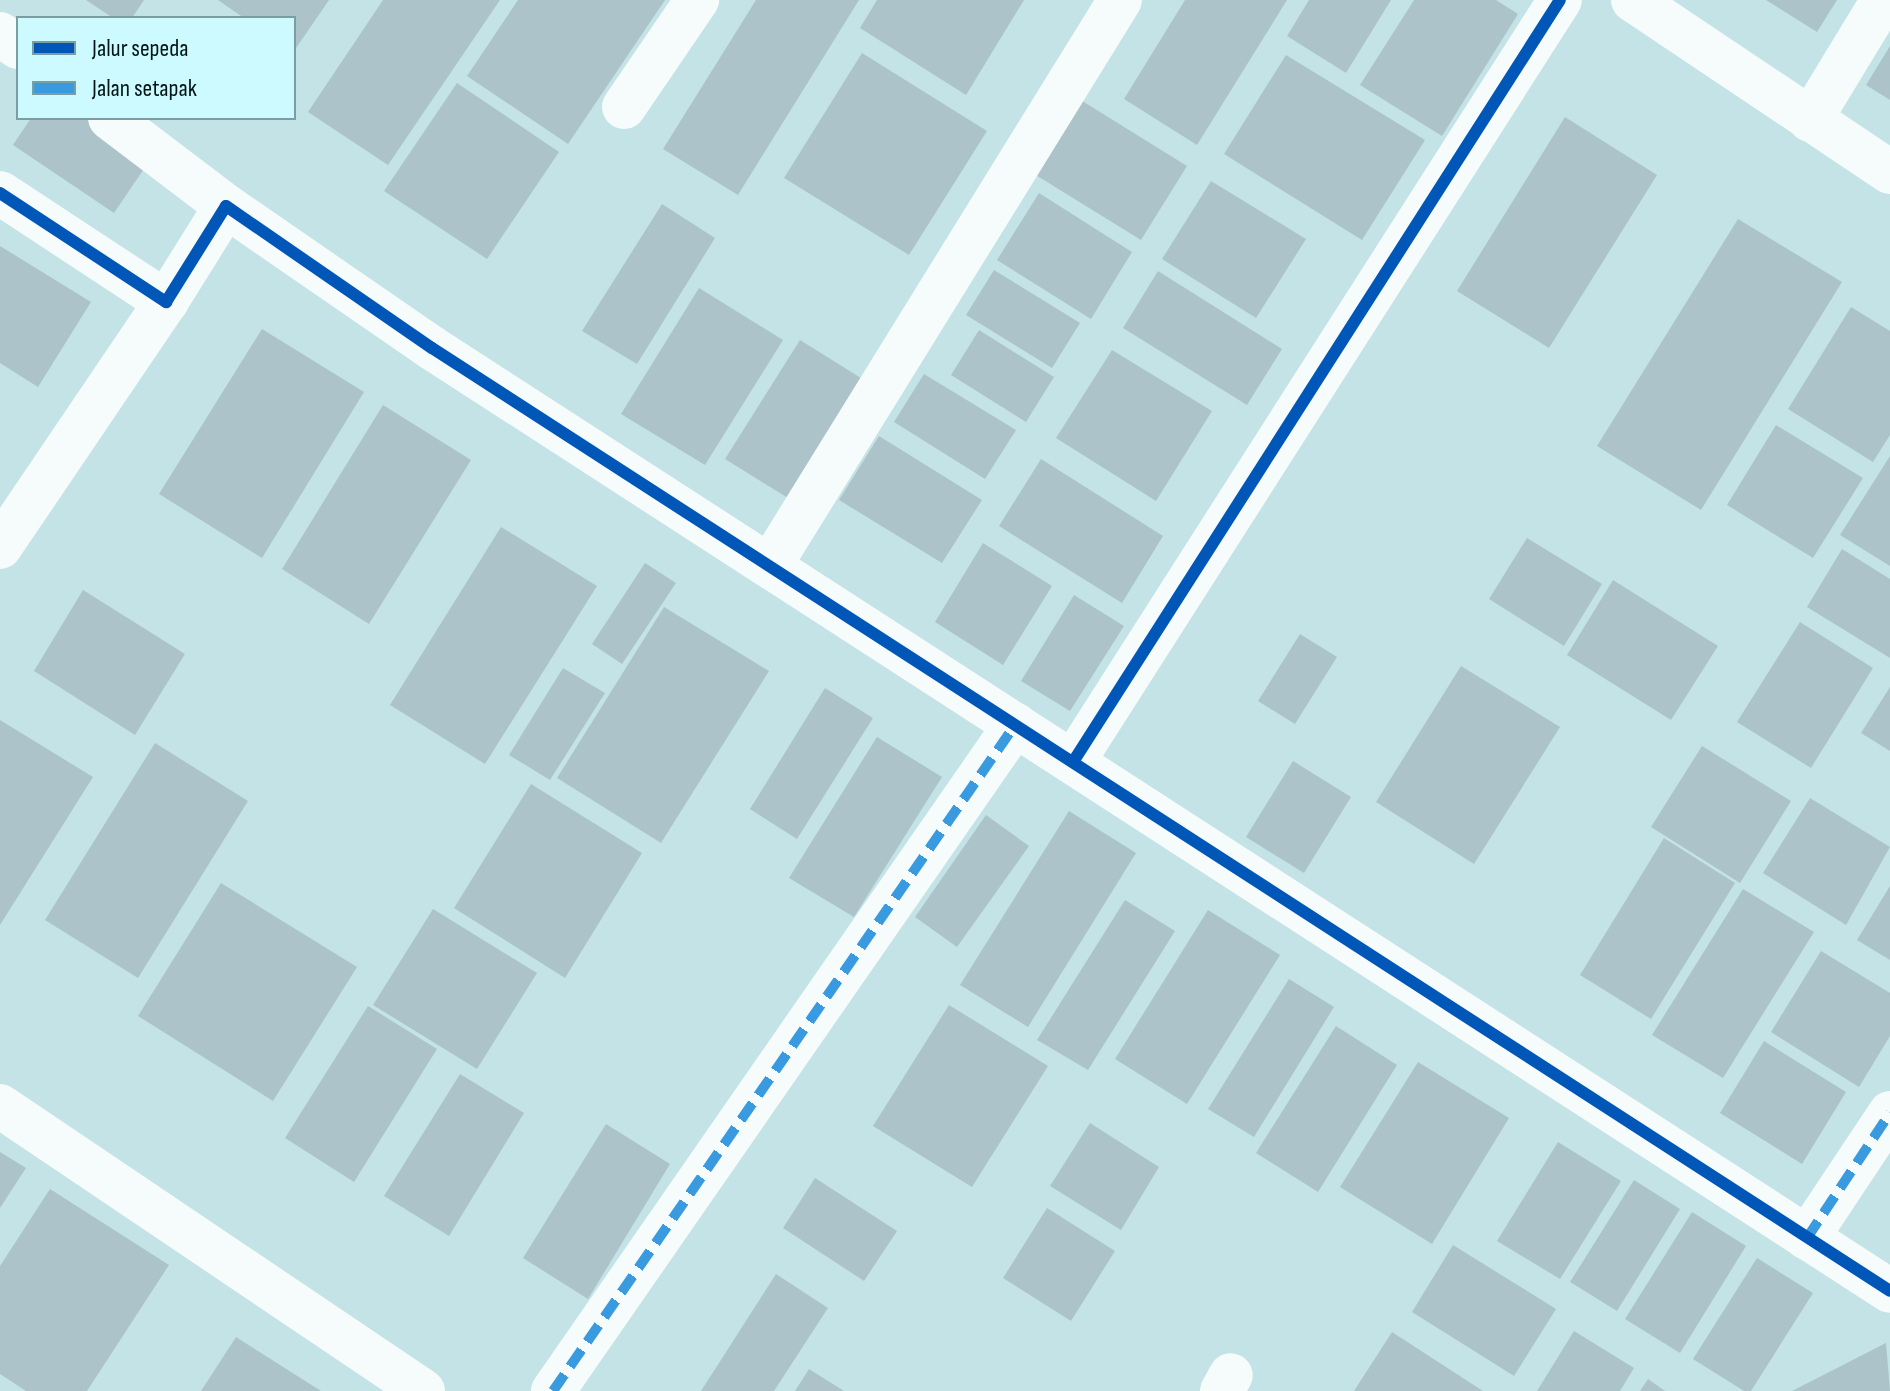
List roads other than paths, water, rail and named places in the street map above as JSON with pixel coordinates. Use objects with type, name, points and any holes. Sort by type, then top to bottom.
[{"type":"street","points":[[624,107],[697,0]]},
{"type":"street","points":[[771,564],[1120,0]]},
{"type":"street","points":[[1073,762],[1560,0]]},
{"type":"street","points":[[1633,0],[1890,172]]},
{"type":"street","points":[[1810,120],[1883,0]]},
{"type":"street","points":[[113,120],[226,206],[432,348],[771,564],[1890,1291]]},
{"type":"street","points":[[0,193],[166,302]]},
{"type":"street","points":[[0,547],[166,302],[226,206]]},
{"type":"street","points":[[553,1391],[1015,725]]},
{"type":"street","points":[[0,1106],[423,1391]]},
{"type":"street","points":[[1807,1238],[1890,1113]]}]
